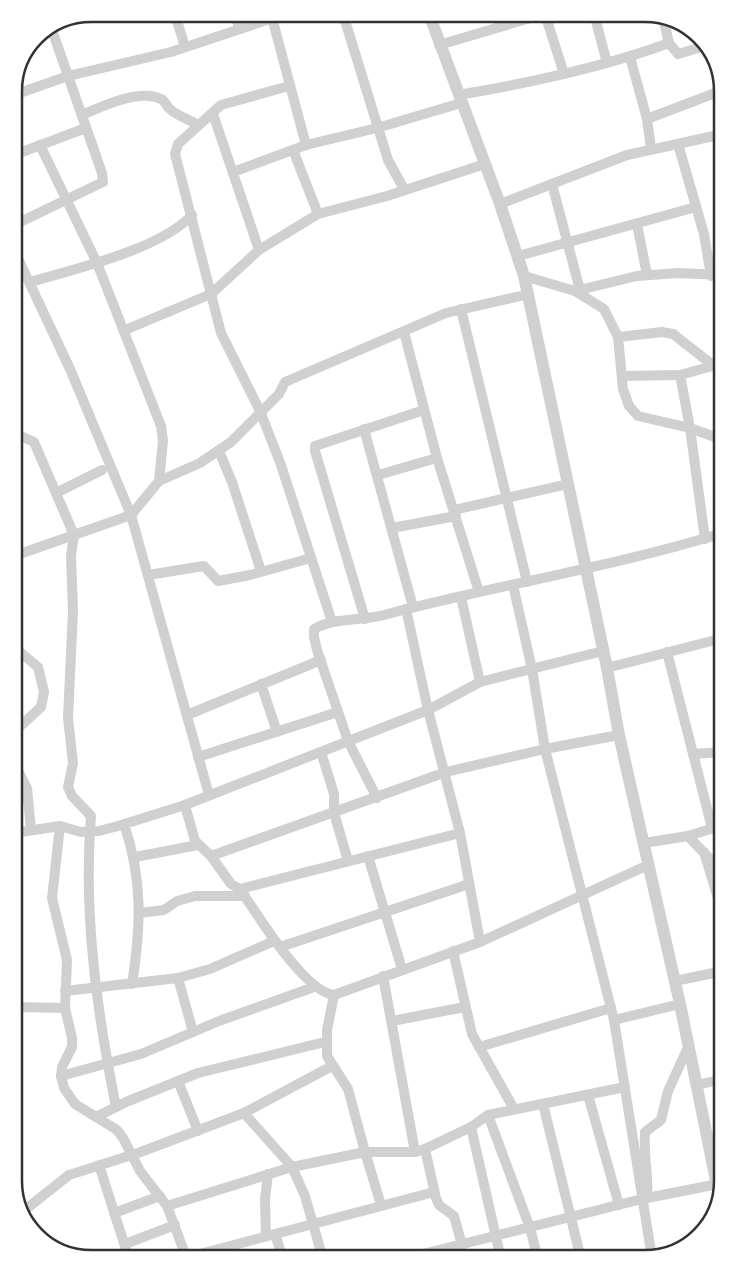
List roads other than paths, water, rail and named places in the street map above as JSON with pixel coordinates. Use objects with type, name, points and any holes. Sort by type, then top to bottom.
[{"type":"street","points":[[178,23],[185,47]]},
{"type":"street","points":[[238,23],[240,29]]},
{"type":"street","points":[[23,92],[68,76],[171,52],[255,23]]},
{"type":"street","points":[[274,23],[306,145]]},
{"type":"street","points":[[346,23],[388,160],[404,189]]},
{"type":"street","points":[[432,23],[500,204],[529,294],[584,569],[603,651],[618,735],[644,843],[714,1160]]},
{"type":"street","points":[[439,45],[514,23]]},
{"type":"street","points":[[548,23],[564,74]]},
{"type":"street","points":[[596,23],[607,63]]},
{"type":"street","points":[[665,25],[669,43],[681,54],[699,48]]},
{"type":"street","points":[[23,221],[103,182],[102,173],[54,34]]},
{"type":"street","points":[[233,172],[306,145],[377,128],[459,99],[630,57],[669,43]]},
{"type":"street","points":[[630,57],[647,119],[651,149]]},
{"type":"street","points":[[289,86],[229,102],[198,125],[178,144],[175,154],[176,164],[192,215],[221,333],[260,411],[281,464],[332,622]]},
{"type":"street","points":[[647,119],[714,93]]},
{"type":"street","points":[[82,115],[116,100],[148,96],[158,97],[164,101],[170,110],[198,125]]},
{"type":"street","points":[[213,114],[259,250]]},
{"type":"street","points":[[23,152],[86,128]]},
{"type":"street","points":[[500,204],[627,155],[714,136]]},
{"type":"street","points":[[577,290],[647,275],[678,273],[711,276],[704,234],[678,144]]},
{"type":"street","points":[[40,145],[97,263],[161,426],[163,441],[159,481]]},
{"type":"street","points":[[293,150],[318,214]]},
{"type":"street","points":[[124,330],[211,294],[259,250],[318,214],[387,196],[485,164]]},
{"type":"street","points":[[552,184],[566,243],[575,266],[577,290]]},
{"type":"street","points":[[518,256],[696,207]]},
{"type":"street","points":[[30,282],[97,263],[162,237],[181,228],[192,215]]},
{"type":"street","points":[[637,224],[647,275]]},
{"type":"street","points":[[23,268],[70,369],[131,515],[209,795]]},
{"type":"street","points":[[524,276],[577,290],[604,309],[618,337],[623,388],[629,406],[638,416],[690,428],[714,437]]},
{"type":"street","points":[[23,553],[131,515],[159,481],[200,463],[219,451],[279,394],[286,382],[446,313],[529,294]]},
{"type":"street","points":[[461,309],[527,582]]},
{"type":"street","points":[[404,332],[437,458],[479,592]]},
{"type":"street","points":[[618,337],[662,332],[673,334],[714,361]]},
{"type":"street","points":[[623,376],[680,375],[714,365]]},
{"type":"street","points":[[680,375],[690,428],[705,539]]},
{"type":"street","points":[[365,619],[315,451],[318,443],[424,410]]},
{"type":"street","points":[[364,429],[392,528],[410,608],[428,710],[446,772],[460,832],[480,942]]},
{"type":"street","points":[[23,437],[34,442],[74,535],[71,556],[73,610],[68,718],[73,763],[68,787],[72,796],[91,816],[91,935],[96,988],[116,1107]]},
{"type":"street","points":[[219,451],[232,482],[261,570]]},
{"type":"street","points":[[378,475],[437,458]]},
{"type":"street","points":[[56,493],[102,470]]},
{"type":"street","points":[[392,528],[568,484]]},
{"type":"street","points":[[377,798],[348,741],[321,660],[314,636],[314,629],[332,622],[365,619],[584,569],[714,536]]},
{"type":"street","points":[[148,575],[204,566],[218,581],[311,558]]},
{"type":"street","points":[[514,585],[532,669],[545,749],[614,1020],[645,1199],[651,1250]]},
{"type":"street","points":[[461,597],[480,682]]},
{"type":"street","points":[[606,668],[714,640]]},
{"type":"street","points":[[23,831],[60,826],[81,832],[124,824],[185,805],[428,710],[480,682],[603,651]]},
{"type":"street","points":[[644,843],[688,836],[712,828],[667,652]]},
{"type":"street","points":[[23,655],[38,666],[44,692],[41,707],[23,724]]},
{"type":"street","points":[[186,715],[321,660]]},
{"type":"street","points":[[261,684],[277,732]]},
{"type":"street","points":[[198,757],[338,712]]},
{"type":"street","points":[[211,856],[446,772],[545,749],[618,735]]},
{"type":"street","points":[[321,752],[334,794],[334,813],[348,861]]},
{"type":"street","points":[[693,754],[714,753]]},
{"type":"street","points":[[23,788],[30,805],[31,830]]},
{"type":"street","points":[[185,805],[198,844],[211,856],[224,875],[242,892],[277,944],[314,987],[325,994],[334,995],[480,942],[581,894],[648,865]]},
{"type":"street","points":[[124,824],[135,858],[138,913],[139,938],[132,984]]},
{"type":"street","points":[[60,826],[52,898],[67,960],[64,991],[72,1047],[62,1067],[61,1076],[64,1088],[75,1104],[117,1130],[140,1171],[167,1206],[182,1250]]},
{"type":"street","points":[[138,913],[164,910],[177,901],[195,896],[242,892],[348,861],[460,832]]},
{"type":"street","points":[[688,836],[714,863]]},
{"type":"street","points":[[135,858],[198,844]]},
{"type":"street","points":[[704,852],[714,885]]},
{"type":"street","points":[[368,856],[402,969]]},
{"type":"street","points":[[64,991],[178,978],[210,969],[277,944],[469,884]]},
{"type":"street","points":[[453,951],[465,1007],[479,1047],[514,1108]]},
{"type":"street","points":[[675,981],[714,973]]},
{"type":"street","points":[[383,976],[420,1150],[439,1205],[454,1216],[462,1245]]},
{"type":"street","points":[[178,978],[193,1032]]},
{"type":"street","points":[[61,1076],[141,1054],[193,1032],[314,987]]},
{"type":"street","points":[[334,995],[326,1042],[327,1056],[348,1089],[381,1206]]},
{"type":"street","points":[[614,1020],[680,1004]]},
{"type":"street","points":[[23,1007],[66,1008]]},
{"type":"street","points":[[392,1021],[465,1007]]},
{"type":"street","points":[[479,1047],[611,1008]]},
{"type":"street","points":[[96,1118],[116,1107],[219,1066],[326,1042]]},
{"type":"street","points":[[645,1199],[648,1184],[643,1151],[645,1132],[661,1120],[668,1091],[689,1045]]},
{"type":"street","points":[[28,1208],[69,1175],[198,1131],[244,1113],[332,1066]]},
{"type":"street","points":[[178,1081],[198,1131]]},
{"type":"street","points":[[697,1085],[714,1081]]},
{"type":"street","points":[[167,1206],[292,1167],[365,1152],[420,1150],[471,1127],[488,1115],[514,1108],[625,1087]]},
{"type":"street","points":[[588,1095],[619,1205]]},
{"type":"street","points":[[543,1104],[579,1250]]},
{"type":"street","points":[[244,1113],[292,1167],[305,1196],[320,1250]]},
{"type":"street","points":[[488,1115],[530,1228],[536,1250]]},
{"type":"street","points":[[471,1127],[499,1250]]},
{"type":"street","points":[[99,1165],[126,1250]]},
{"type":"street","points":[[268,1174],[265,1198],[271,1235],[278,1250]]},
{"type":"street","points":[[441,1250],[645,1199],[714,1188]]},
{"type":"street","points":[[215,1250],[434,1192]]},
{"type":"street","points":[[114,1213],[160,1196]]},
{"type":"street","points":[[124,1244],[174,1225]]}]
